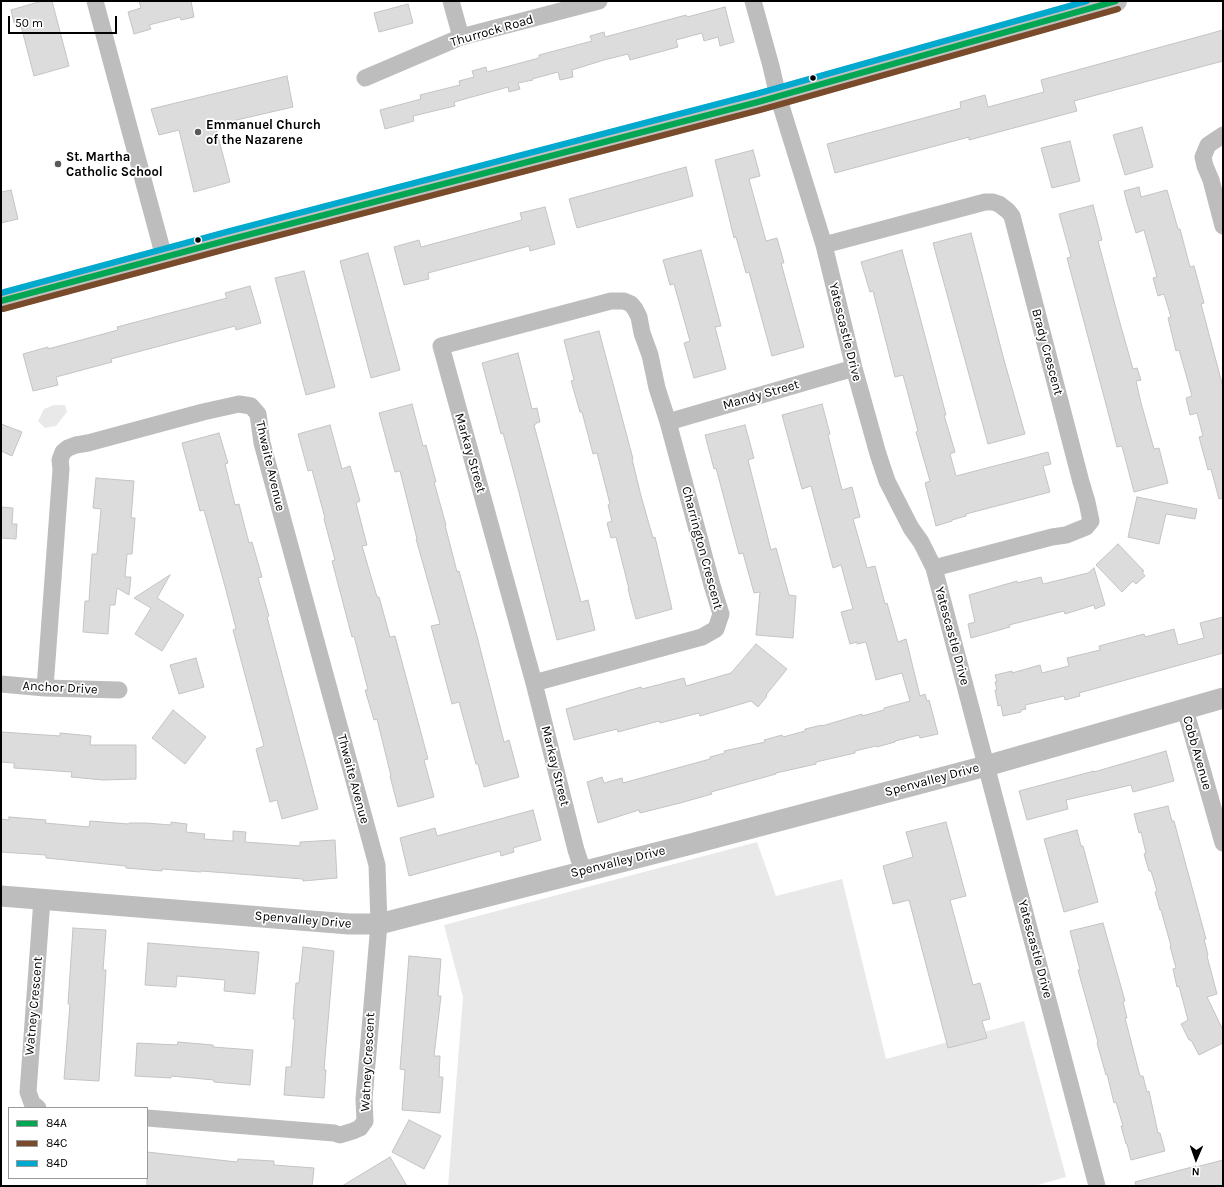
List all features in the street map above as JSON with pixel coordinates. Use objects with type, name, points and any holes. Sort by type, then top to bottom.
[{"type":"main road","points":[[1,302],[164,257],[778,96],[1116,1]]},
{"type":"street","points":[[94,1],[164,257]]},
{"type":"street","points":[[451,1],[461,38]]},
{"type":"street","name":"Thurrock Road","points":[[365,78],[461,38],[599,1]]},
{"type":"street","name":"Yatescastle Drive","points":[[753,1],[778,96],[824,245],[854,368],[878,454],[887,481],[911,528],[921,542],[934,568],[1061,1043],[1097,1186]]},
{"type":"street","points":[[1223,135],[1208,145],[1204,157],[1205,166],[1211,180],[1223,226]]},
{"type":"street","name":"Brady Crescent","points":[[824,245],[985,202],[994,202],[999,204],[1012,216],[1081,482],[1088,502],[1091,521],[1086,527],[1066,535],[1052,537],[934,568]]},
{"type":"street","name":"Markay Street","points":[[583,871],[576,850],[534,683],[440,346],[611,301],[624,301],[631,304],[635,308],[639,317],[650,355],[657,388],[668,422]]},
{"type":"street","name":"Mandy Street","points":[[668,422],[854,368]]},
{"type":"street","name":"Thwaite Avenue","points":[[45,688],[61,469],[60,460],[63,452],[76,444],[88,443],[203,412],[239,404],[251,406],[258,414],[262,443],[377,865],[378,924]]},
{"type":"street","name":"Charrington Crescent","points":[[534,683],[685,643],[702,637],[716,629],[721,614],[668,422]]},
{"type":"street","name":"Anchor Drive","points":[[1,684],[45,688],[119,690]]},
{"type":"street","name":"Spenvalley Drive","points":[[1,896],[349,924],[378,924],[691,844],[986,766],[1223,698]]},
{"type":"street","name":"Cobb Avenue","points":[[1185,709],[1223,843]]},
{"type":"street","name":"Watney Crescent","points":[[36,1107],[32,1104],[28,1092],[42,899]]},
{"type":"street","name":"Watney Crescent","points":[[148,1118],[334,1133],[340,1135],[349,1134],[360,1128],[365,1121],[364,1099],[378,924]]},
{"type":"shaded area","points":[[54,405],[65,405],[67,412],[56,426],[45,428],[38,421],[44,409]]},
{"type":"shaded area","points":[[757,842],[776,896],[842,879],[886,1059],[1024,1021],[1066,1177],[1034,1186],[448,1186],[463,997],[444,925]]},
{"type":"building","points":[[42,1],[52,1],[69,66],[34,76],[20,22],[14,23],[11,10]]},
{"type":"building","points":[[139,1],[191,1],[194,17],[181,20],[180,17],[149,25],[151,29],[134,34],[128,12],[141,8]]},
{"type":"building","points":[[408,4],[413,23],[379,32],[374,13]]},
{"type":"building","points":[[725,7],[734,42],[720,46],[718,37],[704,41],[702,33],[676,40],[678,47],[630,60],[628,54],[604,60],[572,70],[573,77],[560,80],[558,72],[532,79],[533,80],[518,83],[520,89],[509,92],[508,87],[454,102],[455,106],[413,116],[414,121],[385,129],[380,110],[421,99],[420,95],[460,85],[459,81],[474,77],[472,71],[486,67],[487,72],[539,58],[539,55],[592,41],[590,36],[604,32],[605,37],[686,15],[687,17]]},
{"type":"building","points":[[1223,30],[1223,61],[1074,101],[1077,111],[969,140],[969,137],[835,173],[827,144],[961,108],[960,102],[985,95],[988,107],[1044,92],[1041,80]]},
{"type":"building","name":"Emmanuel Church of the Nazarene","points":[[287,76],[293,107],[215,125],[230,182],[194,192],[179,130],[159,135],[151,109]]},
{"type":"building","points":[[1142,127],[1153,167],[1125,175],[1113,135]]},
{"type":"building","points":[[1070,141],[1080,181],[1052,188],[1041,148]]},
{"type":"building","points":[[753,150],[760,176],[749,179],[766,241],[777,238],[784,263],[781,263],[804,347],[772,356],[749,272],[746,273],[736,237],[734,238],[715,160]]},
{"type":"building","points":[[686,167],[693,196],[577,228],[569,199]]},
{"type":"building","points":[[1139,187],[1141,197],[1167,190],[1178,229],[1180,229],[1190,267],[1194,266],[1204,303],[1201,304],[1223,387],[1223,498],[1219,499],[1211,469],[1208,470],[1199,437],[1203,436],[1197,413],[1190,415],[1186,398],[1192,396],[1179,350],[1176,351],[1168,318],[1171,317],[1164,294],[1158,296],[1153,278],[1157,277],[1144,230],[1136,233],[1127,203],[1124,191]]},
{"type":"building","points":[[11,190],[18,219],[1,223],[1,192]]},
{"type":"building","points":[[1093,205],[1102,240],[1098,241],[1118,316],[1133,369],[1137,368],[1141,380],[1136,381],[1141,403],[1154,449],[1159,448],[1168,483],[1134,492],[1122,446],[1117,447],[1067,258],[1071,257],[1059,214]]},
{"type":"building","points":[[545,207],[555,244],[530,251],[529,246],[428,273],[429,279],[404,285],[394,247],[419,240],[421,247],[522,220],[520,213]]},
{"type":"building","points":[[971,233],[1025,434],[988,444],[933,243]]},
{"type":"building","points":[[701,250],[721,326],[715,327],[726,369],[694,378],[684,343],[690,341],[674,284],[670,285],[663,260]]},
{"type":"building","points":[[902,250],[946,415],[944,415],[955,452],[950,454],[956,476],[1048,452],[1051,464],[1043,466],[1050,492],[966,514],[966,516],[936,526],[925,483],[930,481],[916,432],[918,431],[903,375],[895,377],[873,291],[870,292],[861,262]]},
{"type":"building","points":[[368,253],[400,370],[371,378],[340,261]]},
{"type":"building","points":[[304,271],[335,387],[306,395],[275,278]]},
{"type":"building","points":[[250,286],[261,323],[236,330],[235,326],[111,359],[112,362],[56,377],[58,385],[33,391],[23,354],[48,347],[48,349],[118,330],[117,327],[227,298],[225,293]]},
{"type":"building","points":[[599,331],[633,459],[641,496],[653,538],[655,537],[672,609],[636,619],[616,537],[611,538],[607,523],[612,521],[608,505],[610,504],[597,453],[593,454],[582,412],[580,412],[571,381],[574,380],[564,340]]},
{"type":"building","points":[[518,353],[532,409],[537,408],[540,422],[534,425],[581,602],[588,600],[595,630],[557,640],[515,477],[503,433],[501,434],[482,363]]},
{"type":"building","points":[[412,404],[423,446],[426,445],[457,572],[459,571],[504,742],[509,740],[519,777],[484,787],[459,702],[452,704],[431,626],[440,624],[416,539],[400,471],[395,472],[379,413]]},
{"type":"building","points":[[822,404],[842,490],[852,487],[860,517],[853,519],[867,568],[875,566],[885,604],[887,603],[898,642],[906,639],[920,696],[925,694],[927,701],[929,700],[938,734],[920,738],[919,735],[877,747],[855,751],[855,753],[776,773],[711,792],[712,794],[680,803],[640,813],[639,810],[598,823],[587,782],[602,777],[604,783],[622,778],[623,783],[710,759],[710,757],[725,753],[724,751],[765,742],[764,740],[782,735],[783,737],[805,731],[805,729],[822,726],[862,714],[862,716],[910,701],[902,673],[876,680],[866,642],[850,644],[841,612],[853,609],[841,565],[833,568],[811,486],[802,489],[782,415]]},
{"type":"building","points":[[1,424],[22,432],[12,456],[1,451]]},
{"type":"building","points":[[330,425],[342,469],[350,466],[360,501],[356,503],[367,545],[362,546],[377,597],[379,597],[390,637],[395,636],[428,759],[424,760],[434,797],[398,807],[377,719],[374,720],[365,690],[368,690],[332,561],[335,560],[324,519],[325,518],[312,470],[308,471],[298,434]]},
{"type":"building","points":[[745,425],[754,458],[748,460],[771,550],[776,548],[789,595],[796,596],[793,638],[756,635],[760,592],[754,593],[743,553],[739,554],[716,468],[714,469],[705,435]]},
{"type":"building","points":[[219,433],[228,463],[225,464],[235,505],[239,504],[249,543],[252,542],[262,577],[258,578],[269,616],[267,617],[318,809],[282,819],[277,800],[270,802],[256,749],[264,746],[233,630],[236,629],[204,510],[200,511],[182,443]]},
{"type":"building","points":[[96,478],[134,481],[131,518],[135,518],[132,554],[127,554],[125,577],[131,577],[129,595],[117,588],[115,605],[110,605],[108,634],[83,632],[85,601],[89,601],[92,554],[97,554],[101,509],[93,508]]},
{"type":"building","points":[[1137,497],[1197,509],[1195,519],[1166,514],[1159,544],[1128,537]]},
{"type":"building","points":[[1,507],[13,508],[12,524],[17,524],[16,539],[1,538]]},
{"type":"building","points":[[1118,544],[1144,571],[1142,572],[1145,576],[1136,584],[1133,581],[1122,592],[1096,565]]},
{"type":"building","points":[[1094,568],[1105,605],[1095,609],[1094,605],[1065,614],[1064,611],[1009,625],[1010,627],[971,638],[968,624],[975,622],[969,595],[1017,581],[1017,583],[1041,577],[1043,584],[1088,573]]},
{"type":"building","points":[[170,575],[157,598],[184,615],[162,651],[135,634],[151,608],[134,598]]},
{"type":"building","points":[[1223,617],[1223,653],[1079,693],[1080,696],[1065,700],[1064,696],[1025,705],[1026,709],[1021,710],[1021,712],[1003,716],[1001,705],[998,706],[995,690],[997,690],[995,682],[997,682],[995,675],[1012,671],[1012,673],[1040,665],[1042,673],[1069,666],[1067,658],[1100,650],[1099,646],[1144,634],[1145,637],[1174,629],[1178,645],[1204,638],[1200,623]]},
{"type":"building","points":[[756,644],[787,669],[758,707],[751,701],[700,716],[699,713],[660,723],[659,721],[618,732],[617,729],[574,740],[566,709],[641,687],[642,689],[684,678],[686,686],[731,673]]},
{"type":"building","points":[[196,658],[204,687],[179,694],[170,665]]},
{"type":"building","points":[[173,710],[206,737],[185,764],[152,738]]},
{"type":"building","points":[[1,732],[60,736],[60,733],[91,736],[90,745],[136,745],[136,779],[103,780],[71,777],[72,772],[14,768],[14,763],[1,762]]},
{"type":"building","points":[[1166,751],[1174,781],[1133,792],[1131,785],[1066,800],[1068,809],[1027,820],[1019,791],[1094,772]]},
{"type":"building","points":[[1168,806],[1172,821],[1174,821],[1206,939],[1204,939],[1207,956],[1217,994],[1207,997],[1223,1030],[1223,1043],[1199,1055],[1181,1024],[1188,1020],[1179,986],[1177,987],[1173,969],[1176,968],[1155,892],[1157,891],[1151,871],[1149,871],[1144,854],[1146,853],[1141,832],[1139,833],[1134,814]]},
{"type":"building","points":[[533,810],[541,840],[513,848],[514,852],[501,856],[500,851],[409,876],[400,838],[435,828],[437,836]]},
{"type":"building","points":[[9,817],[46,820],[45,823],[89,827],[90,821],[171,825],[171,822],[187,824],[186,832],[205,834],[204,839],[233,841],[233,831],[246,832],[245,842],[300,846],[300,842],[335,840],[337,878],[303,881],[303,879],[201,871],[162,869],[162,871],[46,858],[46,855],[1,852],[1,819],[9,820]]},
{"type":"building","points":[[946,822],[966,896],[950,900],[973,985],[980,983],[990,1019],[982,1021],[987,1038],[948,1048],[909,900],[893,904],[883,866],[913,857],[906,832]]},
{"type":"building","points":[[1077,830],[1081,846],[1083,846],[1098,902],[1064,912],[1044,839]]},
{"type":"building","points":[[1103,923],[1125,1001],[1123,1002],[1127,1018],[1125,1018],[1140,1076],[1143,1076],[1147,1092],[1149,1091],[1158,1133],[1160,1133],[1165,1151],[1131,1160],[1121,1126],[1123,1126],[1116,1102],[1114,1103],[1097,1043],[1098,1042],[1078,970],[1080,970],[1070,931]]},
{"type":"building","points":[[73,928],[106,930],[103,970],[106,970],[99,1081],[64,1079],[70,1004],[68,1004]]},
{"type":"building","points":[[148,943],[259,952],[255,994],[224,991],[225,980],[177,976],[176,987],[145,985]]},
{"type":"building","points":[[303,947],[334,951],[324,1070],[326,1070],[324,1098],[284,1095],[286,1067],[291,1067],[296,983],[299,983]]},
{"type":"building","points":[[409,956],[441,959],[438,996],[441,996],[434,1056],[440,1056],[439,1077],[443,1077],[440,1113],[402,1110],[405,1070],[400,1069]]},
{"type":"building","points":[[178,1042],[213,1045],[213,1047],[253,1050],[250,1085],[171,1076],[171,1078],[135,1076],[137,1043],[177,1045]]},
{"type":"building","points":[[409,1120],[441,1136],[424,1169],[392,1152]]},
{"type":"building","points":[[148,1152],[237,1162],[238,1159],[274,1161],[274,1165],[314,1168],[312,1186],[147,1186]]},
{"type":"building","points":[[390,1157],[407,1186],[342,1186]]},
{"type":"building","points":[[1223,1160],[1223,1186],[1136,1186],[1135,1182]]},
{"type":"transit line","name":"84D","points":[[1,293],[230,231],[756,94],[1087,1]]},
{"type":"transit line","name":"84A","points":[[1,301],[232,239],[758,102],[1116,1]]},
{"type":"transit line","name":"84C","points":[[3,309],[234,247],[760,110],[1118,9]]},
{"type":"place","name":"Emmanuel Church of the Nazarene","points":[[198,132]]},
{"type":"place","name":"St. Martha Catholic School","points":[[58,164]]}]
